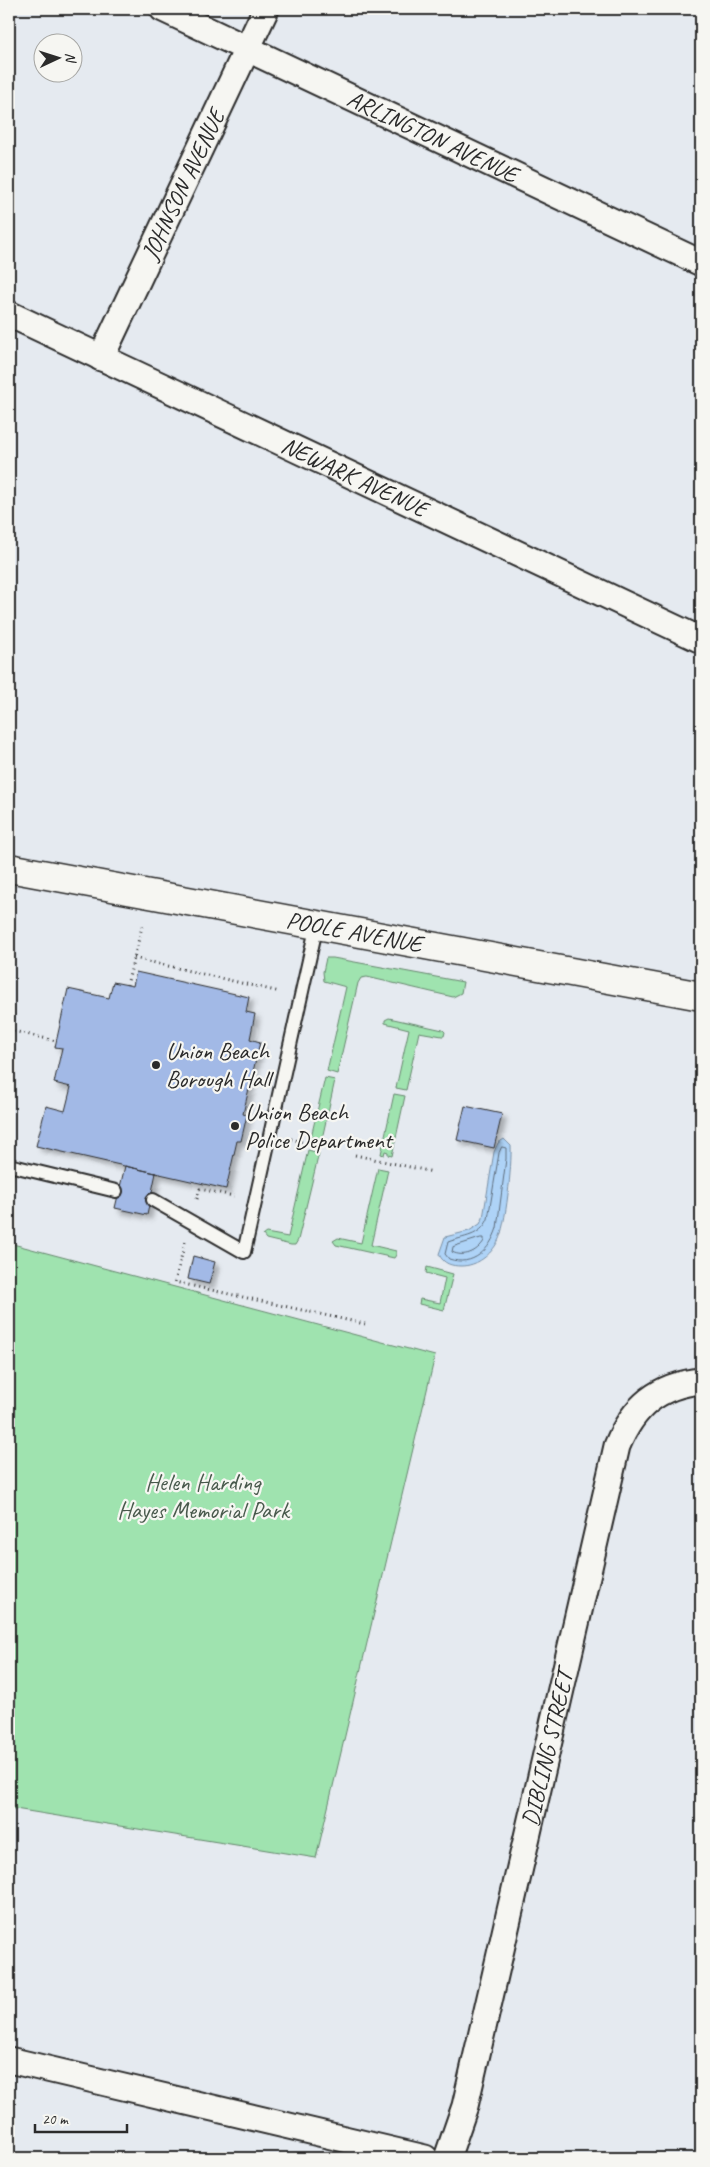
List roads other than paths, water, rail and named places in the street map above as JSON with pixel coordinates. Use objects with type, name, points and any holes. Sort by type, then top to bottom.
[{"type":"street","name":"ARLINGTON AVENUE","points":[[163,9],[701,264]]},
{"type":"street","name":"JOHNSON AVENUE","points":[[100,358],[266,9]]},
{"type":"street","name":"NEWARK AVENUE","points":[[9,314],[701,640]]},
{"type":"street","name":"POOLE AVENUE","points":[[9,868],[701,996]]},
{"type":"street","name":"DIBLING STREET","points":[[447,2158],[465,2106],[617,1446],[625,1426],[639,1409],[660,1392],[686,1382],[701,1381]]},
{"type":"street","points":[[9,2060],[425,2158]]},
{"type":"lane","points":[[153,1200],[244,1252],[317,924]]},
{"type":"lane","points":[[9,1165],[116,1191]]},
{"type":"water","points":[[504,1139],[511,1146],[511,1166],[504,1223],[498,1241],[492,1251],[478,1262],[461,1266],[448,1264],[439,1254],[445,1237],[469,1231],[480,1224],[483,1218],[494,1152],[498,1143]]},
{"type":"place","name":"Union Beach Borough Hall","points":[[156,1065]]},
{"type":"place","name":"Union Beach Police Department","points":[[235,1126]]},
{"type":"park label","name":"Helen Harding Hayes Memorial Park","points":[[203,1496]]}]
